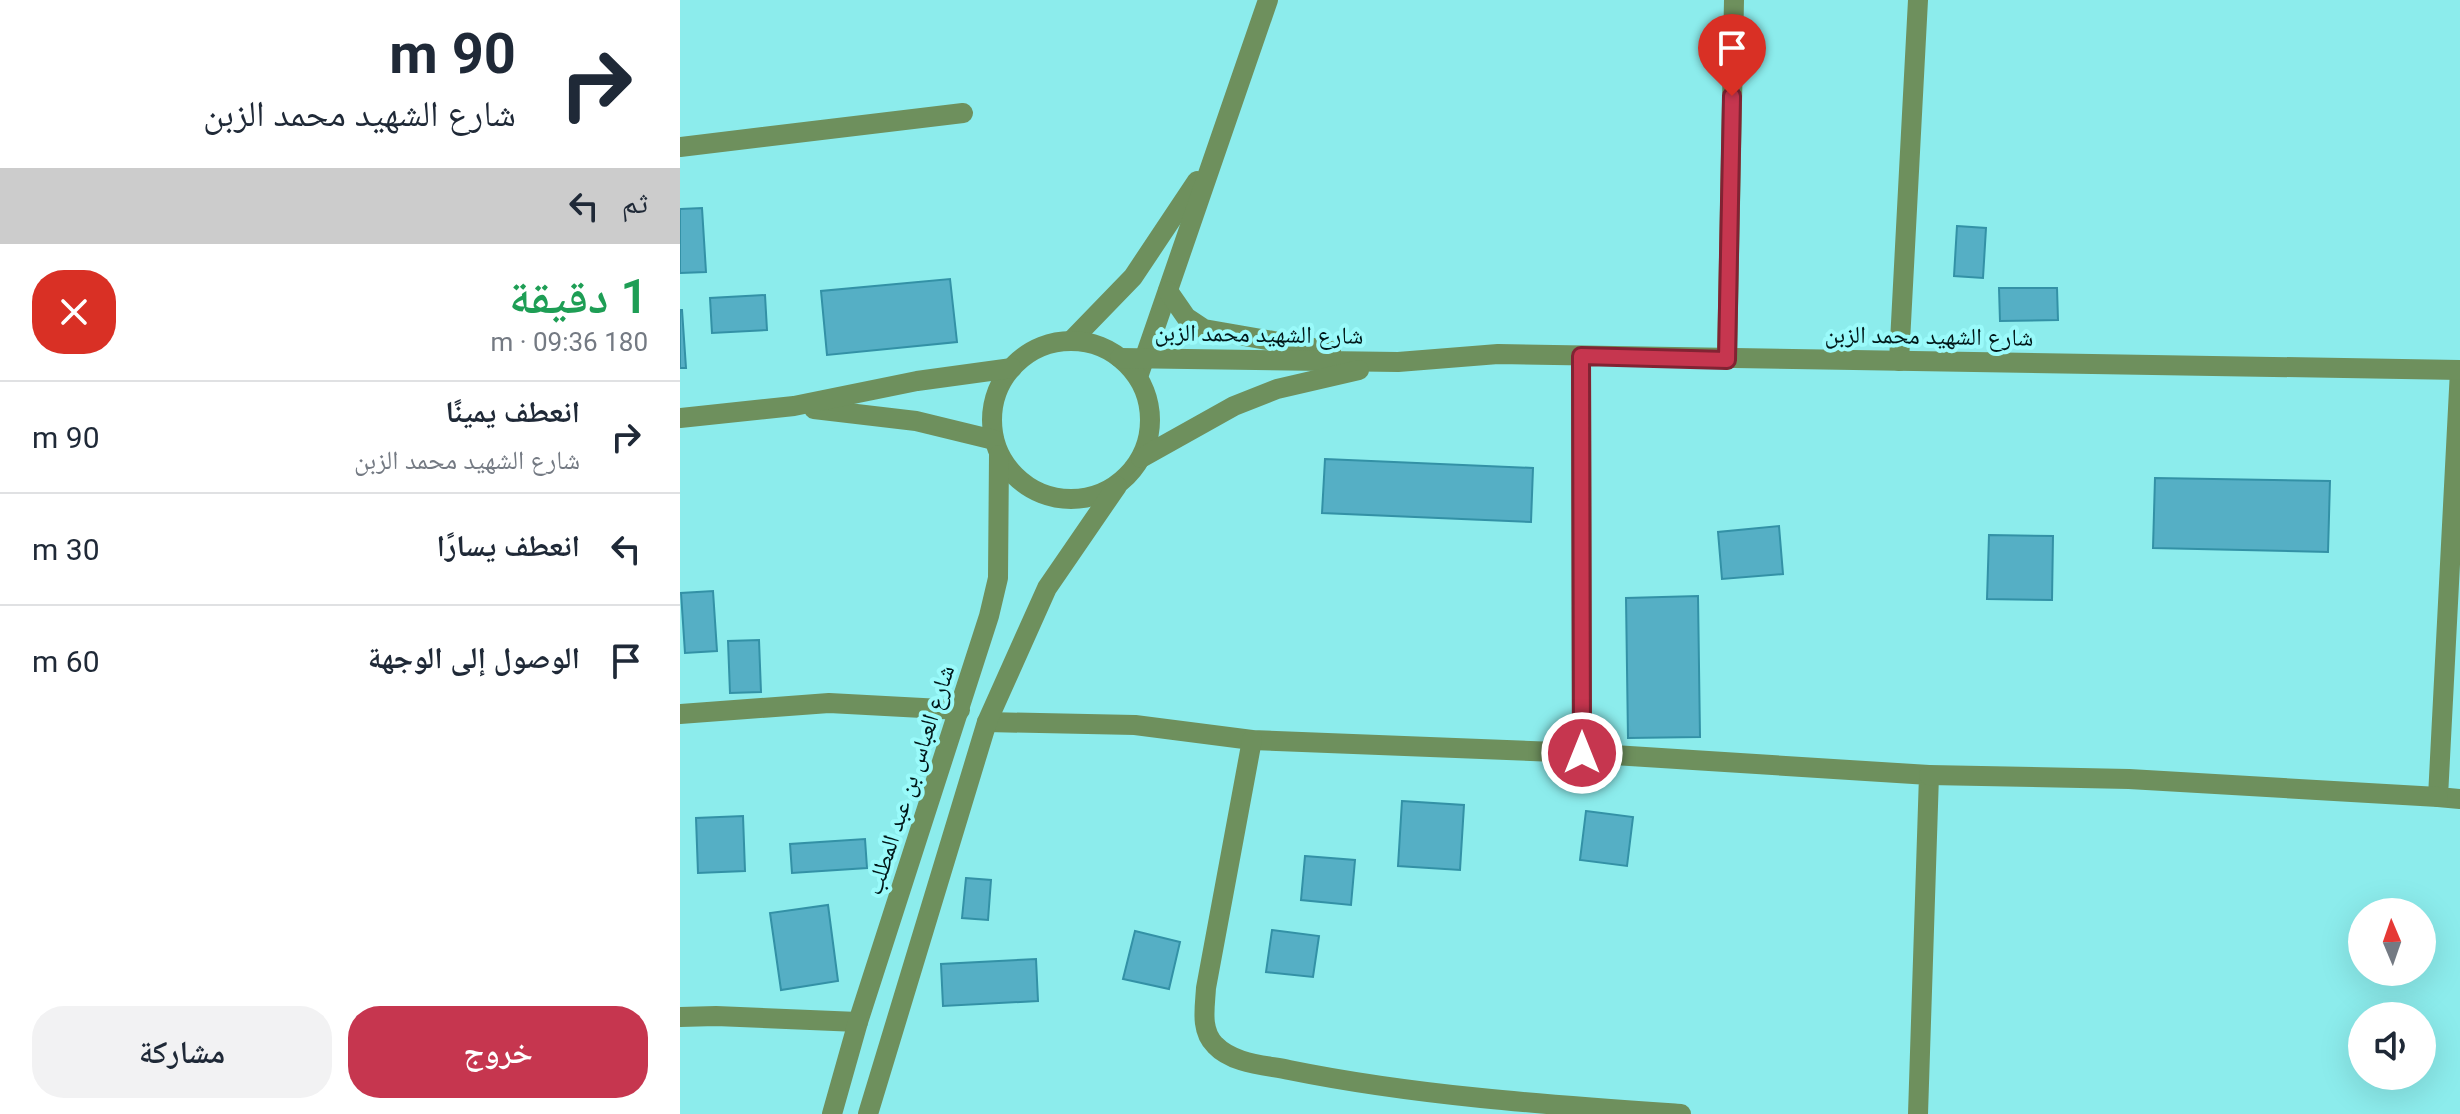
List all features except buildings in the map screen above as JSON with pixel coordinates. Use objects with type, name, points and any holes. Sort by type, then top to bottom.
[{"type":"street","points":[[868,1114],[987,722],[1047,588],[1117,486],[1131,473],[1141,458],[1150,434],[1150,408],[1141,367],[1268,0]]},
{"type":"street","points":[[1727,360],[1734,0]]},
{"type":"street","points":[[1899,361],[1918,0]]},
{"type":"street","points":[[680,147],[963,113]]},
{"type":"street","points":[[1117,486],[1085,499],[1051,497],[1021,482],[996,447],[992,414],[998,390],[1012,368],[1039,348],[1071,341],[1133,277],[1215,154]]},
{"type":"street","points":[[1168,291],[1186,317],[1204,329],[1398,362]]},
{"type":"street","name":"شارع الشهيد محمد الزبن","points":[[1071,341],[1097,345],[1141,367],[1398,362],[1498,354],[2460,370]]},
{"type":"street","points":[[1581,356],[1582,753]]},
{"type":"street","name":"شارع الشهيد محمد الزبن","points":[[1141,458],[1234,406],[1277,389],[1398,362]]},
{"type":"street","points":[[680,418],[794,406],[917,381],[1012,368]]},
{"type":"street","points":[[2438,797],[2460,370]]},
{"type":"street","points":[[794,406],[916,421],[996,447]]},
{"type":"street","name":"شارع العباس بن عبد المطلب","points":[[832,1114],[858,1022],[989,616],[998,578],[996,447]]},
{"type":"street","points":[[680,714],[829,703],[960,710]]},
{"type":"street","points":[[987,722],[1135,725],[1252,740],[1582,753],[1929,775],[2129,779],[2460,799]]},
{"type":"street","points":[[1252,740],[1206,988],[1204,1017],[1212,1043],[1241,1060],[1323,1077],[1475,1097],[1681,1114]]},
{"type":"street","points":[[1918,1114],[1929,775]]},
{"type":"street","points":[[680,1017],[858,1022]]},
{"type":"route","points":[[1582,753],[1581,356],[1727,360],[1732,96]]}]
